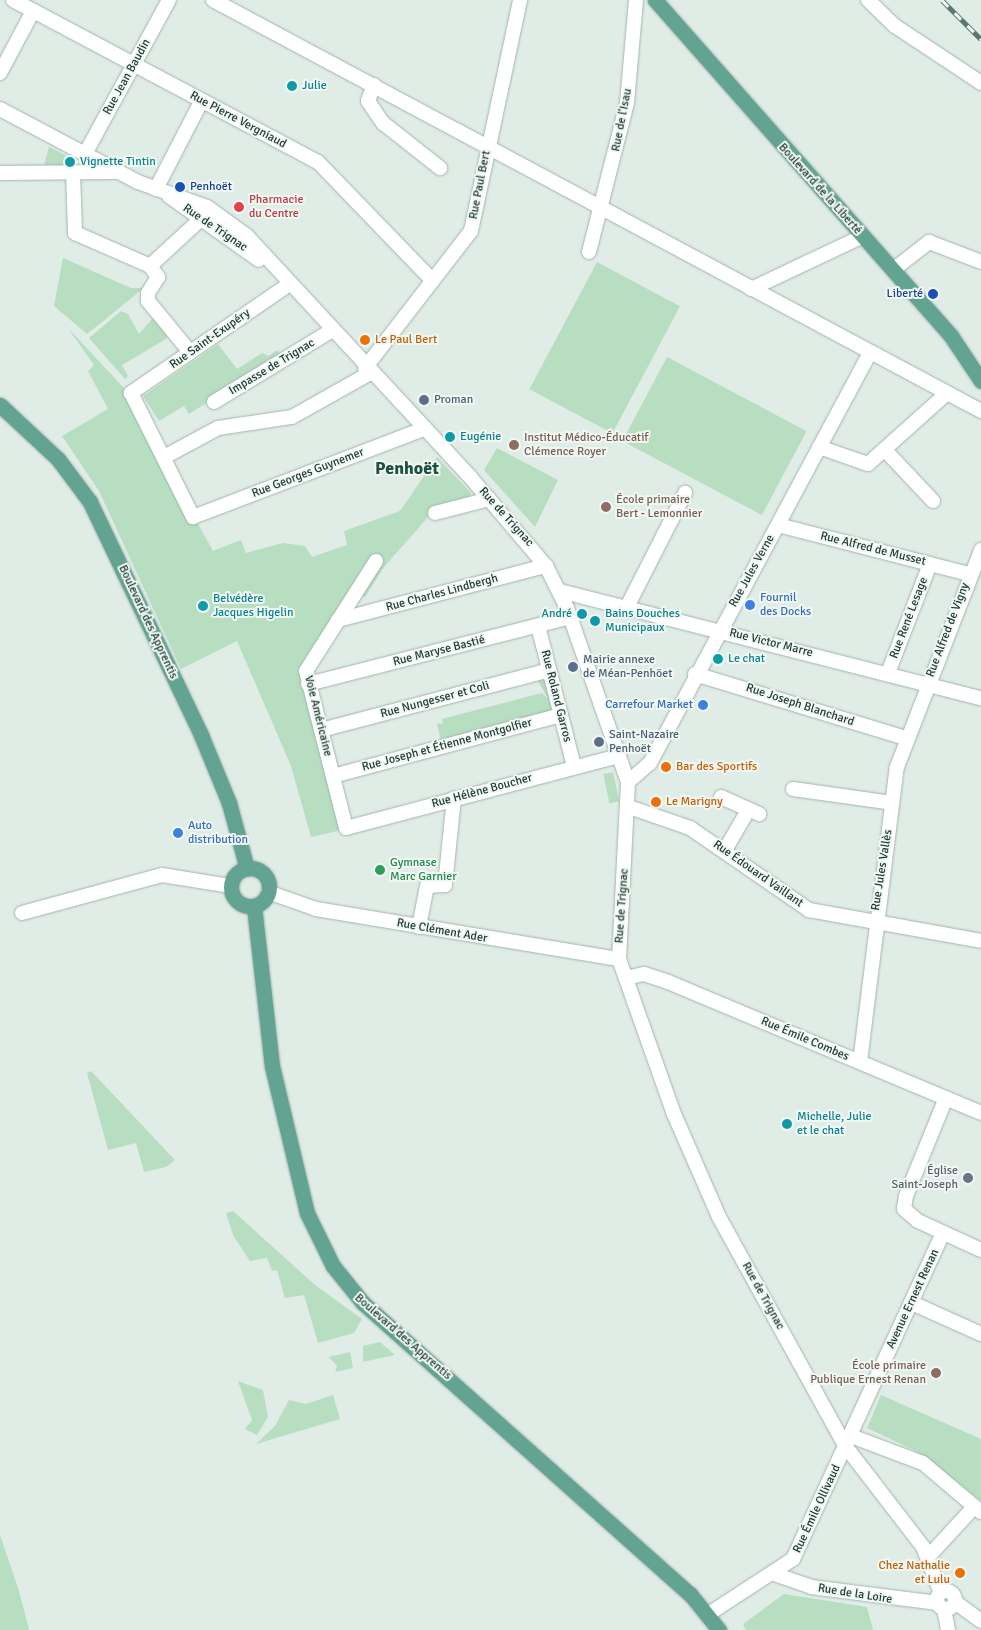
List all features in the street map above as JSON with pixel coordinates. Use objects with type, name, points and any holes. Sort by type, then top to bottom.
[{"type":"main road","name":"Boulevard de la Liberté","points":[[655,0],[951,336],[981,381]]},
{"type":"main road","name":"Boulevard des Apprentis","points":[[0,405],[64,465],[90,502],[201,735],[229,803],[247,869]]},
{"type":"main road","points":[[247,869],[264,875],[268,892],[254,906],[238,902],[231,886],[236,875],[247,869]]},
{"type":"main road","name":"Boulevard des Apprentis","points":[[254,906],[272,1066],[307,1213],[333,1266],[363,1303],[690,1594],[719,1630]]},
{"type":"street","name":"Rue Pierre Vergniaud","points":[[13,0],[201,102],[318,162],[433,280]]},
{"type":"street","name":"Rue Jean Baudin","points":[[85,154],[169,0]]},
{"type":"street","points":[[213,0],[946,394],[978,404]]},
{"type":"street","name":"Rue Paul Bert","points":[[368,370],[470,231],[520,0]]},
{"type":"street","name":"Rue de l'Isau","points":[[602,209],[627,103],[636,0]]},
{"type":"street","points":[[868,0],[895,26],[981,83]]},
{"type":"street","points":[[0,73],[33,11]]},
{"type":"street","points":[[374,86],[368,101],[383,122],[440,168]]},
{"type":"street","points":[[160,190],[201,102]]},
{"type":"street","name":"Rue de Trignac","points":[[0,109],[118,172],[207,207],[231,224],[424,429],[546,566],[560,591],[571,617],[628,782],[629,807],[619,959],[674,1114],[719,1217],[848,1441],[928,1556],[945,1602],[948,1630]]},
{"type":"street","points":[[0,172],[118,172]]},
{"type":"street","points":[[73,172],[74,233],[150,266],[158,277],[148,293],[148,301],[190,352]]},
{"type":"street","name":"Rue de Trignac","points":[[160,190],[201,220],[242,246],[288,285]]},
{"type":"street","points":[[589,252],[602,209]]},
{"type":"street","points":[[150,266],[201,220]]},
{"type":"street","points":[[751,289],[863,236]]},
{"type":"street","points":[[893,270],[929,242],[981,262]]},
{"type":"street","name":"Rue Saint-Exupéry","points":[[166,456],[131,393],[288,285]]},
{"type":"street","name":"Impasse de Trignac","points":[[214,402],[331,331]]},
{"type":"street","name":"Rue Jules Verne","points":[[628,782],[650,763],[718,630],[778,525],[870,353]]},
{"type":"street","points":[[166,456],[218,428],[292,416],[368,370]]},
{"type":"street","points":[[819,447],[868,464],[946,394]]},
{"type":"street","name":"Rue Georges Guynemer","points":[[166,456],[193,517],[424,429]]},
{"type":"street","points":[[885,450],[933,501]]},
{"type":"street","points":[[628,605],[685,493]]},
{"type":"street","points":[[435,513],[488,499]]},
{"type":"street","name":"Rue Alfred de Musset","points":[[778,525],[969,574]]},
{"type":"street","name":"Rue Alfred de Vigny","points":[[928,684],[969,574],[981,550]]},
{"type":"street","name":"Voie Américaine","points":[[346,828],[306,671],[376,562]]},
{"type":"street","name":"Rue René Lesage","points":[[888,673],[930,564]]},
{"type":"street","name":"Rue Charles Lindbergh","points":[[338,620],[546,566]]},
{"type":"street","name":"Rue Victor Marre","points":[[560,591],[628,605],[981,698]]},
{"type":"street","name":"Rue Maryse Bastié","points":[[308,684],[571,617]]},
{"type":"street","name":"Rue Roland Garros","points":[[538,626],[574,766]]},
{"type":"street","name":"Rue Nungesser et Coli","points":[[321,730],[549,670]]},
{"type":"street","name":"Rue Joseph Blanchard","points":[[695,674],[905,738]]},
{"type":"street","name":"Rue Jules Vallès","points":[[860,1062],[874,923],[892,803],[905,738],[928,684]]},
{"type":"street","name":"Rue Joseph et Étienne Montgolfier","points":[[333,776],[561,715]]},
{"type":"street","name":"Rue Hélène Boucher","points":[[346,828],[574,766],[619,756]]},
{"type":"street","points":[[793,789],[892,803]]},
{"type":"street","points":[[419,927],[427,886],[444,884],[454,798]]},
{"type":"street","points":[[721,798],[753,813],[725,850]]},
{"type":"street","name":"Rue Édouard Vaillant","points":[[629,807],[690,828],[725,850],[809,910],[981,941]]},
{"type":"street","points":[[22,913],[162,876],[231,886]]},
{"type":"street","name":"Rue Clément Ader","points":[[268,892],[316,909],[619,959]]},
{"type":"street","name":"Rue Émile Combes","points":[[626,978],[650,976],[981,1113]]},
{"type":"street","points":[[946,1098],[906,1196],[904,1209],[943,1233],[981,1250]]},
{"type":"street","name":"Avenue Ernest Renan","points":[[848,1441],[943,1233]]},
{"type":"street","points":[[912,1303],[981,1334]]},
{"type":"street","points":[[848,1441],[923,1463],[978,1509],[928,1556]]},
{"type":"street","name":"Rue Émile Ollivaud","points":[[707,1615],[774,1574],[793,1559],[848,1441]]},
{"type":"street","name":"Rue de la Loire","points":[[774,1574],[811,1587],[945,1602]]},
{"type":"street","points":[[945,1602],[981,1621]]},
{"type":"green space","points":[[49,147],[67,156],[67,165],[44,165]]},
{"type":"green space","points":[[63,258],[131,288],[144,288],[87,334],[54,306]]},
{"type":"green space","points":[[597,262],[680,306],[612,433],[529,389]]},
{"type":"green space","points":[[121,311],[128,314],[139,334],[153,318],[169,332],[166,339],[122,365],[128,376],[125,379],[89,338]]},
{"type":"green space","points":[[68,328],[123,387],[213,551],[241,540],[246,553],[283,543],[305,546],[312,557],[347,545],[344,531],[400,511],[437,457],[471,493],[469,499],[437,507],[384,567],[365,597],[360,594],[304,670],[342,830],[311,837],[291,766],[237,641],[181,669],[99,491],[62,436],[108,409],[88,371],[94,365]]},
{"type":"green space","points":[[218,344],[237,369],[262,353],[268,356],[277,350],[281,357],[268,361],[268,365],[189,414],[184,406],[159,421],[143,396]]},
{"type":"green space","points":[[667,357],[807,431],[762,515],[622,441]]},
{"type":"green space","points":[[497,448],[558,480],[535,527],[484,470]]},
{"type":"green space","points":[[546,677],[554,711],[441,741],[437,723],[443,724],[442,719],[542,693],[548,699],[537,679]]},
{"type":"green space","points":[[613,772],[619,801],[609,803],[603,774]]},
{"type":"green space","points":[[91,1071],[175,1160],[166,1167],[144,1172],[136,1143],[108,1150],[87,1073]]},
{"type":"green space","points":[[233,1211],[315,1285],[362,1319],[354,1333],[318,1343],[304,1295],[285,1298],[277,1270],[272,1271],[267,1258],[250,1261],[233,1235],[226,1213]]},
{"type":"green space","points":[[380,1342],[395,1355],[363,1362],[363,1346]]},
{"type":"green space","points":[[350,1352],[353,1368],[335,1372],[337,1366],[329,1357]]},
{"type":"green space","points":[[238,1381],[263,1390],[268,1417],[257,1435],[245,1429],[252,1420]]},
{"type":"green space","points":[[333,1395],[340,1419],[256,1444],[275,1426],[289,1400],[306,1404]]},
{"type":"green space","points":[[881,1395],[981,1439],[981,1501],[918,1452],[867,1428]]},
{"type":"green space","points":[[0,1535],[19,1591],[29,1630],[0,1630]]},
{"type":"green space","points":[[784,1594],[867,1607],[873,1630],[746,1630],[743,1624]]},
{"type":"railway","points":[[942,0],[981,39]]},
{"type":"place","name":"Julie","points":[[292,86]]},
{"type":"place","name":"Vignette Tintin","points":[[70,162]]},
{"type":"place","name":"Penhoët","points":[[180,187]]},
{"type":"place","name":"Pharmacie du Centre","points":[[239,207]]},
{"type":"place","name":"Liberté","points":[[933,294]]},
{"type":"place","name":"Le Paul Bert","points":[[365,340]]},
{"type":"place","name":"Proman","points":[[424,400]]},
{"type":"place","name":"Eugénie","points":[[450,437]]},
{"type":"place","name":"Institut Médico-Éducatif Clémence Royer","points":[[514,445]]},
{"type":"place","name":"École primaire Bert - Lemonnier","points":[[606,507]]},
{"type":"place","name":"Fournil des Docks","points":[[750,605]]},
{"type":"place","name":"Belvédère Jacques Higelin","points":[[203,606]]},
{"type":"place","name":"André","points":[[582,614]]},
{"type":"place","name":"Bains Douches Municipaux","points":[[595,621]]},
{"type":"place","name":"Le chat","points":[[718,659]]},
{"type":"place","name":"Mairie annexe de Méan-Penhöet","points":[[573,667]]},
{"type":"place","name":"Carrefour Market","points":[[703,705]]},
{"type":"place","name":"Saint-Nazaire Penhoët","points":[[599,742]]},
{"type":"place","name":"Bar des Sportifs","points":[[666,767]]},
{"type":"place","name":"Le Marigny","points":[[656,802]]},
{"type":"place","name":"Auto distribution","points":[[178,833]]},
{"type":"place","name":"Gymnase Marc Garnier","points":[[380,870]]},
{"type":"place","name":"Michelle, Julie et le chat","points":[[787,1124]]},
{"type":"place","name":"Église Saint-Joseph","points":[[968,1178]]},
{"type":"place","name":"École primaire Publique Ernest Renan","points":[[936,1373]]},
{"type":"place","name":"Chez Nathalie et Lulu","points":[[960,1573]]},
{"type":"district","name":"Penhoët","points":[[407,468]]}]
